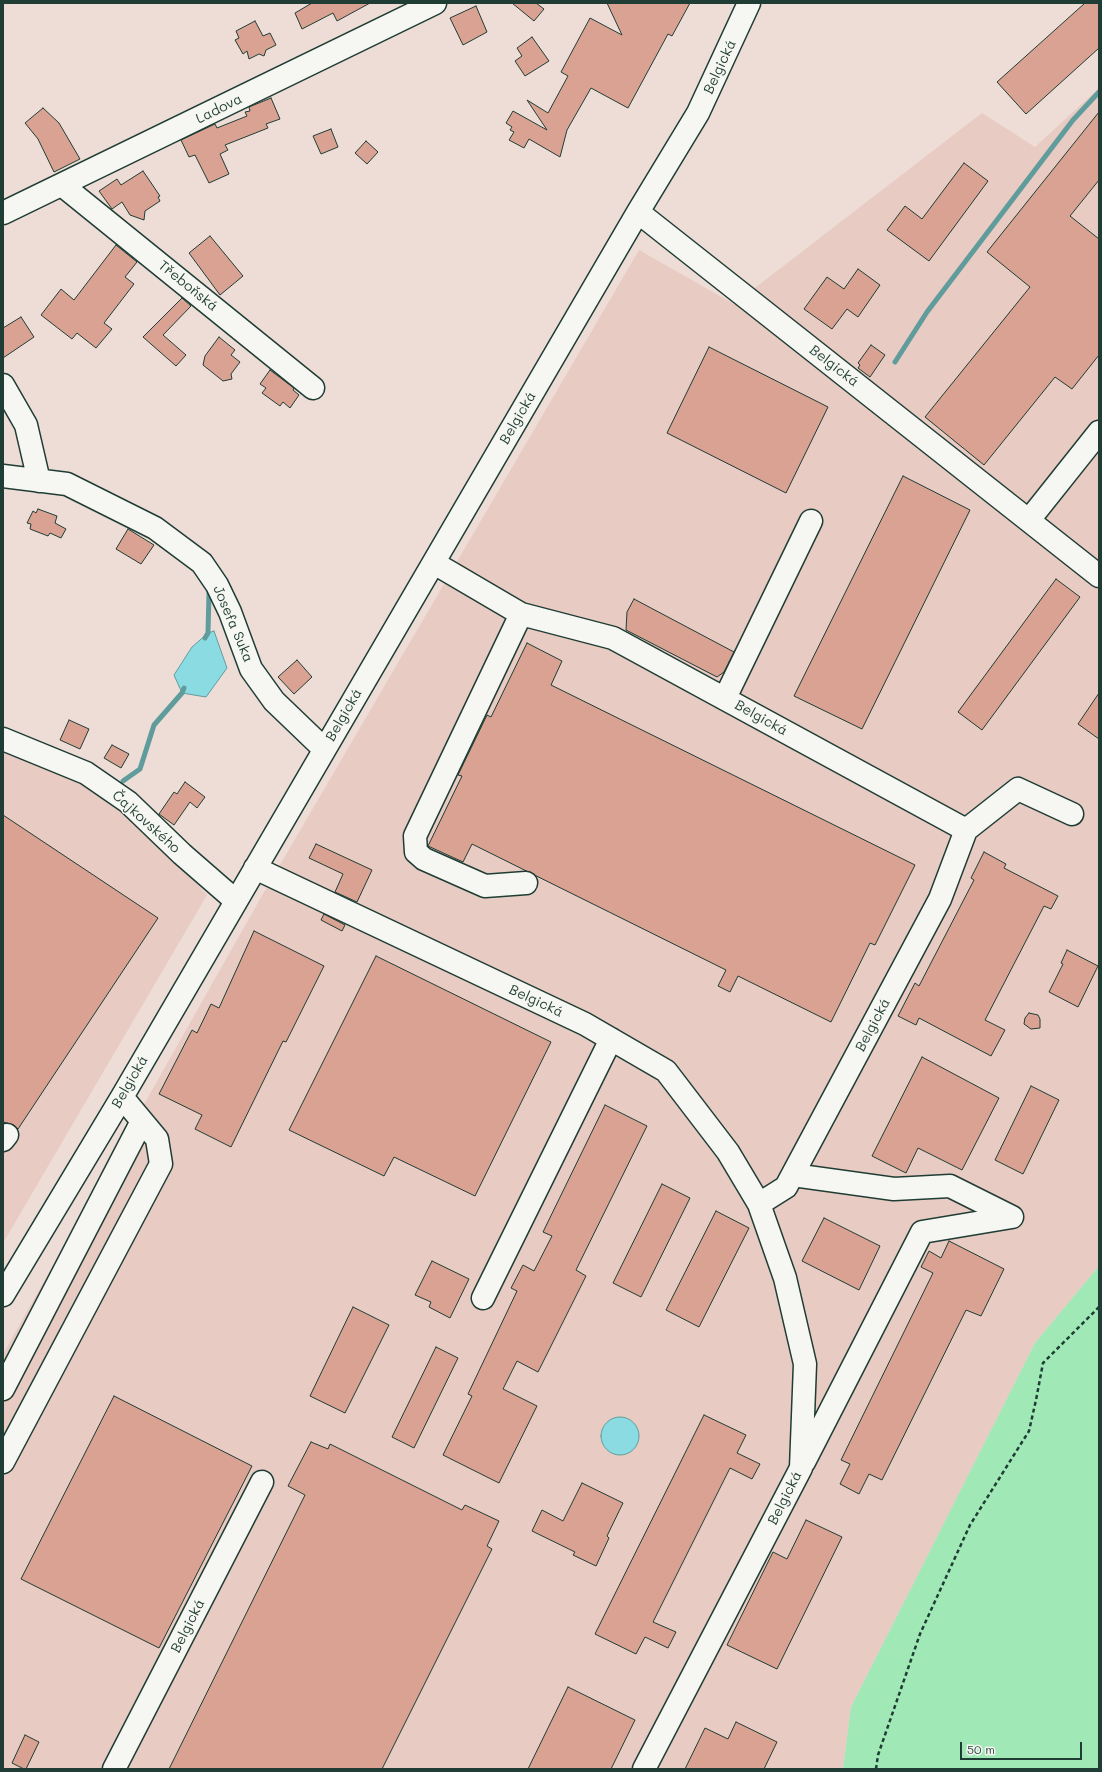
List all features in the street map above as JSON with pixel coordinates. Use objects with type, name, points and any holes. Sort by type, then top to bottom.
[{"type":"street","name":"Belgická","points":[[3,1295],[122,1097],[638,212],[698,113],[749,3]]},
{"type":"street","name":"Ladova","points":[[3,213],[425,5]]},
{"type":"street","name":"Třeboňská","points":[[62,185],[313,388]]},
{"type":"street","name":"Belgická","points":[[638,212],[1099,576]]},
{"type":"street","points":[[3,385],[26,425],[39,481]]},
{"type":"street","points":[[1029,520],[1099,432]]},
{"type":"street","name":"Josefa Suka","points":[[3,476],[67,484],[155,528],[202,563],[220,592],[251,669],[274,700],[324,749]]},
{"type":"street","name":"Belgická","points":[[725,698],[812,521]]},
{"type":"street","name":"Belgická","points":[[434,563],[521,614],[613,638],[966,830],[940,899],[793,1175],[786,1187],[759,1204]]},
{"type":"street","points":[[521,614],[415,836],[416,852],[424,859],[485,886],[526,883]]},
{"type":"street","name":"Čajkovského","points":[[3,739],[86,772],[128,802],[182,854],[236,901]]},
{"type":"street","points":[[966,830],[1018,789],[1072,814]]},
{"type":"street","name":"Belgická","points":[[255,868],[585,1024],[666,1071],[728,1152],[759,1204],[785,1278],[805,1364],[802,1468],[644,1769]]},
{"type":"street","points":[[483,1298],[611,1039]]},
{"type":"street","points":[[3,1462],[161,1164],[157,1139],[122,1097]]},
{"type":"street","points":[[3,1389],[142,1121]]},
{"type":"street","points":[[793,1175],[894,1189],[950,1186],[1012,1217],[922,1232],[802,1468]]},
{"type":"street","name":"Belgická","points":[[114,1769],[262,1482]]},
{"type":"path","points":[[876,1769],[878,1755],[920,1634],[970,1525],[1029,1431],[1043,1363],[1099,1307]]},
{"type":"shaded area","points":[[1099,88],[1099,1266],[1035,1343],[851,1707],[843,1769],[3,1769],[3,1354],[260,899],[639,250],[734,304],[982,113],[1035,147]]},
{"type":"shaded area","points":[[3,752],[93,787],[127,808],[207,895],[3,1243]]},
{"type":"green space","points":[[1099,1266],[1099,1769],[843,1769],[851,1707],[1035,1343]]},
{"type":"water","points":[[214,631],[227,668],[206,697],[182,693],[174,675],[192,647],[208,633]]},
{"type":"water","points":[[616,1417],[624,1417],[634,1422],[638,1429],[638,1443],[634,1450],[624,1455],[616,1455],[606,1450],[604,1447],[601,1440],[601,1432],[606,1422],[609,1420]]},
{"type":"building","points":[[312,3],[370,3],[337,21],[333,13],[302,29],[295,13]]},
{"type":"building","points":[[512,3],[536,3],[544,9],[534,21]]},
{"type":"building","points":[[607,3],[690,3],[672,36],[668,34],[628,108],[591,88],[567,130],[560,157],[529,139],[524,148],[509,140],[514,132],[510,130],[512,127],[506,123],[513,111],[547,130],[527,100],[548,113],[568,76],[561,72],[590,18],[622,35]]},
{"type":"building","points":[[1085,3],[1099,3],[1099,48],[1026,114],[997,82]]},
{"type":"building","points":[[476,6],[487,32],[463,45],[450,18]]},
{"type":"building","points":[[255,21],[263,36],[270,33],[276,45],[266,50],[264,56],[259,54],[249,59],[247,51],[243,54],[235,40],[239,38],[236,31]]},
{"type":"building","points":[[532,37],[549,61],[525,76],[515,61],[522,56],[517,48]]},
{"type":"building","points":[[271,98],[280,119],[266,124],[268,128],[225,145],[228,150],[220,154],[229,174],[209,183],[195,155],[189,157],[181,140],[215,124],[217,128],[247,116],[245,112],[250,111],[249,107]]},
{"type":"building","points":[[43,108],[59,123],[80,159],[54,172],[38,139],[25,123]]},
{"type":"building","points":[[1099,112],[1099,180],[1070,216],[1099,239],[1099,355],[1072,389],[1055,377],[984,465],[925,417],[1030,287],[987,252]]},
{"type":"building","points":[[331,129],[338,147],[321,154],[313,136]]},
{"type":"building","points":[[366,141],[378,152],[367,164],[355,153]]},
{"type":"building","points":[[964,163],[988,181],[929,261],[887,230],[905,206],[922,219]]},
{"type":"building","points":[[143,171],[160,196],[158,197],[160,201],[145,211],[144,220],[130,215],[122,202],[112,209],[99,191],[117,179],[121,185]]},
{"type":"building","points":[[210,236],[243,276],[220,295],[189,253]]},
{"type":"building","points":[[116,245],[137,262],[125,277],[134,284],[104,323],[112,329],[96,348],[77,333],[72,339],[41,315],[61,289],[74,300]]},
{"type":"building","points":[[858,269],[880,285],[858,317],[847,309],[832,329],[804,309],[827,277],[844,289]]},
{"type":"building","points":[[182,298],[191,306],[163,335],[186,355],[176,366],[143,337]]},
{"type":"building","points":[[21,317],[34,337],[3,358],[3,328]]},
{"type":"building","points":[[219,337],[235,350],[231,355],[240,362],[231,374],[232,379],[223,381],[203,365],[205,356]]},
{"type":"building","points":[[871,345],[885,355],[870,377],[858,368],[860,365],[858,363]]},
{"type":"building","points":[[709,347],[828,407],[786,493],[667,433]]},
{"type":"building","points":[[270,370],[294,388],[293,390],[299,395],[290,408],[283,402],[280,406],[262,393],[266,388],[260,384]]},
{"type":"building","points":[[903,476],[970,510],[862,729],[794,696]]},
{"type":"building","points":[[38,509],[57,516],[55,523],[66,529],[61,538],[50,533],[48,536],[30,529],[31,524],[27,523],[33,511],[36,513]]},
{"type":"building","points":[[128,529],[154,545],[141,564],[116,549]]},
{"type":"building","points":[[1056,579],[1080,597],[982,730],[958,712]]},
{"type":"building","points":[[634,599],[734,652],[724,672],[717,677],[626,630],[627,612]]},
{"type":"building","points":[[527,643],[562,661],[551,685],[915,865],[875,945],[870,943],[831,1022],[738,976],[730,992],[718,986],[726,970],[472,844],[463,862],[428,846],[462,776],[458,775],[487,715],[491,717]]},
{"type":"building","points":[[297,660],[312,677],[294,694],[278,677]]},
{"type":"building","points":[[1099,693],[1099,739],[1078,724]]},
{"type":"building","points":[[69,720],[89,729],[80,749],[60,740]]},
{"type":"building","points":[[112,745],[129,754],[121,768],[104,758]]},
{"type":"building","points":[[185,782],[205,797],[197,808],[190,802],[174,825],[159,814],[174,792],[177,794]]},
{"type":"building","points":[[3,815],[158,918],[18,1129],[14,1125],[3,1122]]},
{"type":"building","points":[[316,844],[372,870],[357,902],[335,892],[343,874],[309,858]]},
{"type":"building","points":[[984,852],[1006,864],[1004,868],[1058,896],[1051,909],[1044,906],[985,1020],[1005,1030],[991,1056],[919,1018],[916,1025],[898,1016],[915,983],[919,986],[974,880],[971,878]]},
{"type":"building","points":[[324,914],[345,925],[342,931],[321,920]]},
{"type":"building","points":[[254,931],[324,966],[286,1042],[283,1041],[231,1147],[195,1129],[202,1115],[159,1094],[192,1030],[197,1033],[211,1004],[219,1008]]},
{"type":"building","points":[[1067,950],[1098,966],[1078,1007],[1049,992],[1063,964],[1061,963]]},
{"type":"building","points":[[376,956],[551,1042],[475,1196],[394,1157],[384,1176],[289,1130]]},
{"type":"building","points":[[1029,1013],[1038,1015],[1040,1019],[1040,1028],[1031,1029],[1024,1024],[1025,1018]]},
{"type":"building","points":[[922,1057],[999,1098],[962,1170],[918,1148],[906,1173],[872,1156]]},
{"type":"building","points":[[1031,1086],[1059,1100],[1023,1174],[995,1160]]},
{"type":"building","points":[[605,1105],[647,1126],[576,1270],[586,1276],[538,1372],[517,1361],[503,1389],[537,1406],[499,1483],[443,1455],[472,1396],[468,1394],[517,1291],[511,1288],[523,1265],[534,1271],[552,1236],[543,1232]]},
{"type":"building","points":[[662,1184],[690,1198],[641,1297],[613,1283]]},
{"type":"building","points":[[716,1211],[749,1228],[699,1327],[666,1310]]},
{"type":"building","points":[[824,1218],[880,1246],[859,1290],[802,1261]]},
{"type":"building","points":[[949,1241],[1004,1269],[981,1316],[966,1310],[882,1480],[869,1474],[859,1494],[840,1484],[850,1464],[841,1460],[933,1273],[921,1267],[929,1251],[941,1258]]},
{"type":"building","points":[[432,1261],[469,1279],[450,1318],[429,1307],[431,1302],[415,1295]]},
{"type":"building","points":[[353,1307],[389,1325],[345,1413],[310,1396]]},
{"type":"building","points":[[436,1347],[458,1358],[414,1448],[392,1437]]},
{"type":"building","points":[[114,1396],[252,1466],[159,1648],[21,1579]]},
{"type":"building","points":[[704,1415],[746,1435],[737,1453],[760,1464],[752,1479],[730,1468],[653,1622],[676,1632],[668,1648],[645,1637],[636,1654],[595,1634]]},
{"type":"building","points":[[311,1442],[328,1449],[330,1444],[462,1510],[465,1505],[499,1521],[487,1546],[492,1549],[382,1769],[169,1769],[305,1495],[288,1486]]},
{"type":"building","points":[[582,1483],[623,1503],[607,1536],[609,1538],[596,1566],[573,1555],[575,1552],[532,1531],[542,1510],[563,1521]]},
{"type":"building","points":[[806,1520],[842,1537],[777,1669],[727,1645],[773,1552],[787,1559]]},
{"type":"building","points":[[568,1687],[635,1720],[611,1769],[528,1769]]},
{"type":"building","points":[[736,1722],[777,1742],[764,1769],[685,1769],[705,1728],[728,1739]]},
{"type":"building","points":[[25,1735],[39,1742],[26,1769],[24,1769],[12,1763]]},
{"type":"waterway","points":[[895,362],[927,312],[1073,120],[1099,92]]},
{"type":"waterway","points":[[205,638],[208,633],[209,593]]},
{"type":"waterway","points":[[123,781],[140,769],[154,725],[182,693],[184,688]]}]
